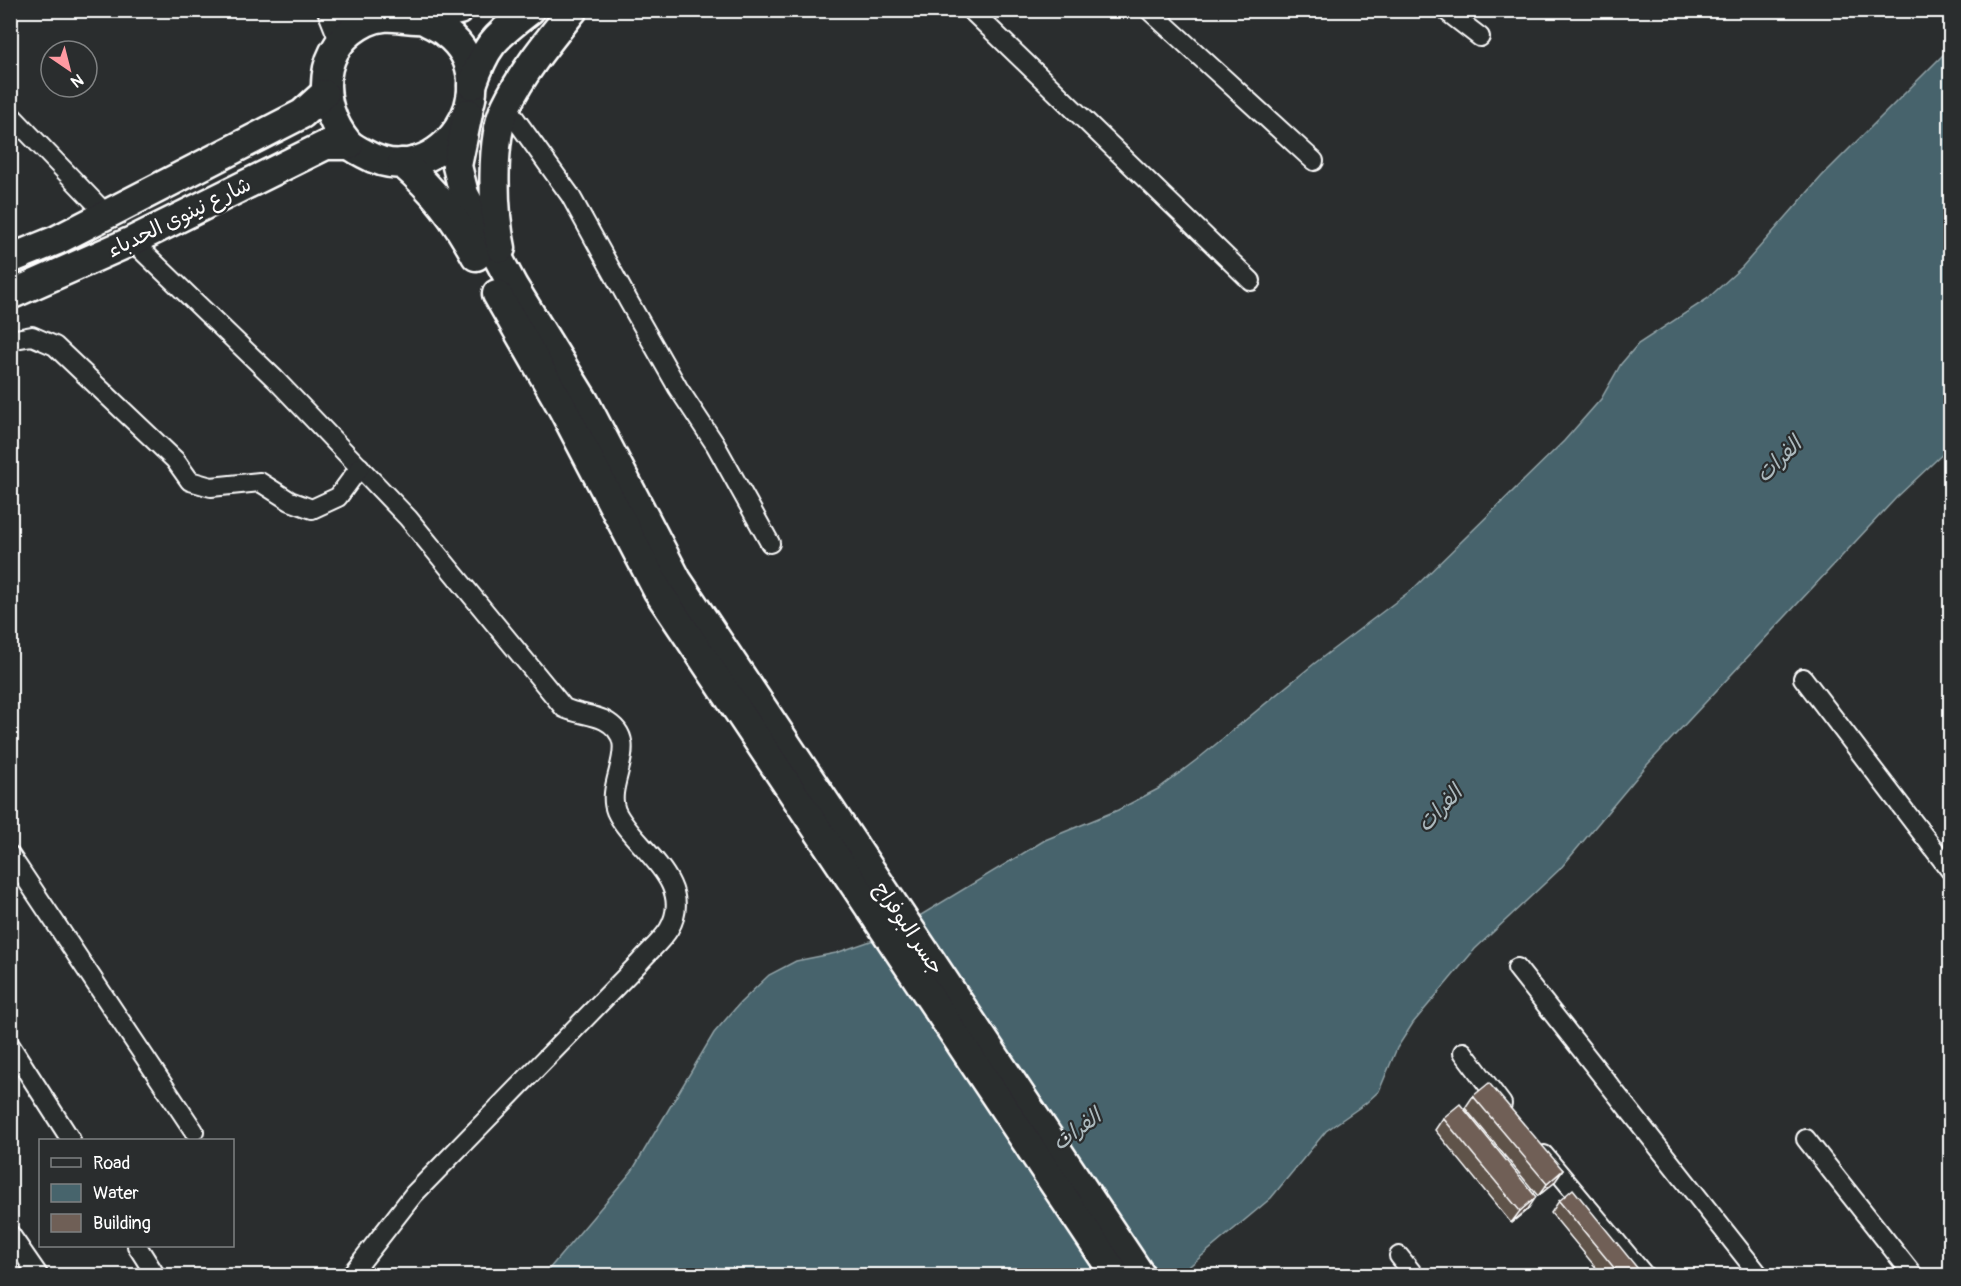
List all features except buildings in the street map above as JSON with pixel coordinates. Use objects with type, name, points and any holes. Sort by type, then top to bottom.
[{"type":"main road","points":[[331,10],[343,40]]},
{"type":"main road","points":[[423,19],[459,10]]},
{"type":"main road","points":[[530,10],[497,36],[483,53],[472,85],[456,166],[464,194],[505,271],[584,401],[668,585]]},
{"type":"main road","points":[[505,271],[495,218],[499,126],[506,106],[544,45],[573,10]]},
{"type":"main road","points":[[468,113],[453,138],[430,156],[402,163],[374,159],[349,145],[331,122],[324,94],[328,65],[343,40],[366,22],[391,13],[423,19],[447,34],[465,57],[472,85]]},
{"type":"main road","name":"شارع نينوى الحدباء","points":[[10,260],[302,114],[324,94]]},
{"type":"main road","name":"شارع نينوى الحدباء","points":[[10,295],[132,241],[326,145],[349,145]]},
{"type":"main road","points":[[402,163],[430,187],[466,238],[563,409],[668,585]]},
{"type":"main road","name":"جسر البوفراج","points":[[668,585],[1116,1275]]},
{"type":"main road","name":"جسر البوفراج","points":[[668,585],[1141,1275]]},
{"type":"street","points":[[971,10],[1251,281]]},
{"type":"street","points":[[1149,10],[1314,161]]},
{"type":"street","points":[[1445,10],[1480,38]]},
{"type":"street","points":[[506,106],[570,195],[650,340],[715,444],[770,543]]},
{"type":"street","points":[[10,114],[106,214]]},
{"type":"street","points":[[132,241],[251,355],[408,518],[564,708],[603,720],[615,728],[623,745],[621,770],[612,795],[613,803],[619,817],[669,879],[676,899],[670,927],[647,954],[414,1194],[350,1275]]},
{"type":"street","points":[[10,340],[32,336],[55,346],[174,460],[190,481],[211,487],[260,482],[290,501],[312,509],[338,497],[360,467]]},
{"type":"street","points":[[1803,678],[1950,870]]},
{"type":"street","points":[[10,855],[194,1131]]},
{"type":"street","points":[[1517,968],[1760,1275]]},
{"type":"street","points":[[10,1045],[70,1139]]},
{"type":"street","points":[[1463,1052],[1512,1117]]},
{"type":"street","points":[[1806,1139],[1914,1275]]},
{"type":"street","points":[[1534,1143],[1646,1275]]},
{"type":"street","points":[[10,1234],[39,1275]]},
{"type":"street","points":[[138,1247],[156,1275]]},
{"type":"street","points":[[1399,1256],[1415,1275]]},
{"type":"water","name":"الفرات","points":[[1950,48],[1950,447],[1896,498],[1647,765],[1560,869],[1475,949],[1413,1023],[1397,1048],[1379,1091],[1326,1131],[1271,1198],[1179,1275],[543,1276],[632,1171],[714,1033],[769,975],[796,961],[836,953],[888,935],[1045,840],[1118,810],[1158,789],[1199,758],[1315,663],[1414,588],[1564,441],[1601,399],[1621,364],[1638,344],[1707,299],[1742,267],[1822,176]]}]
